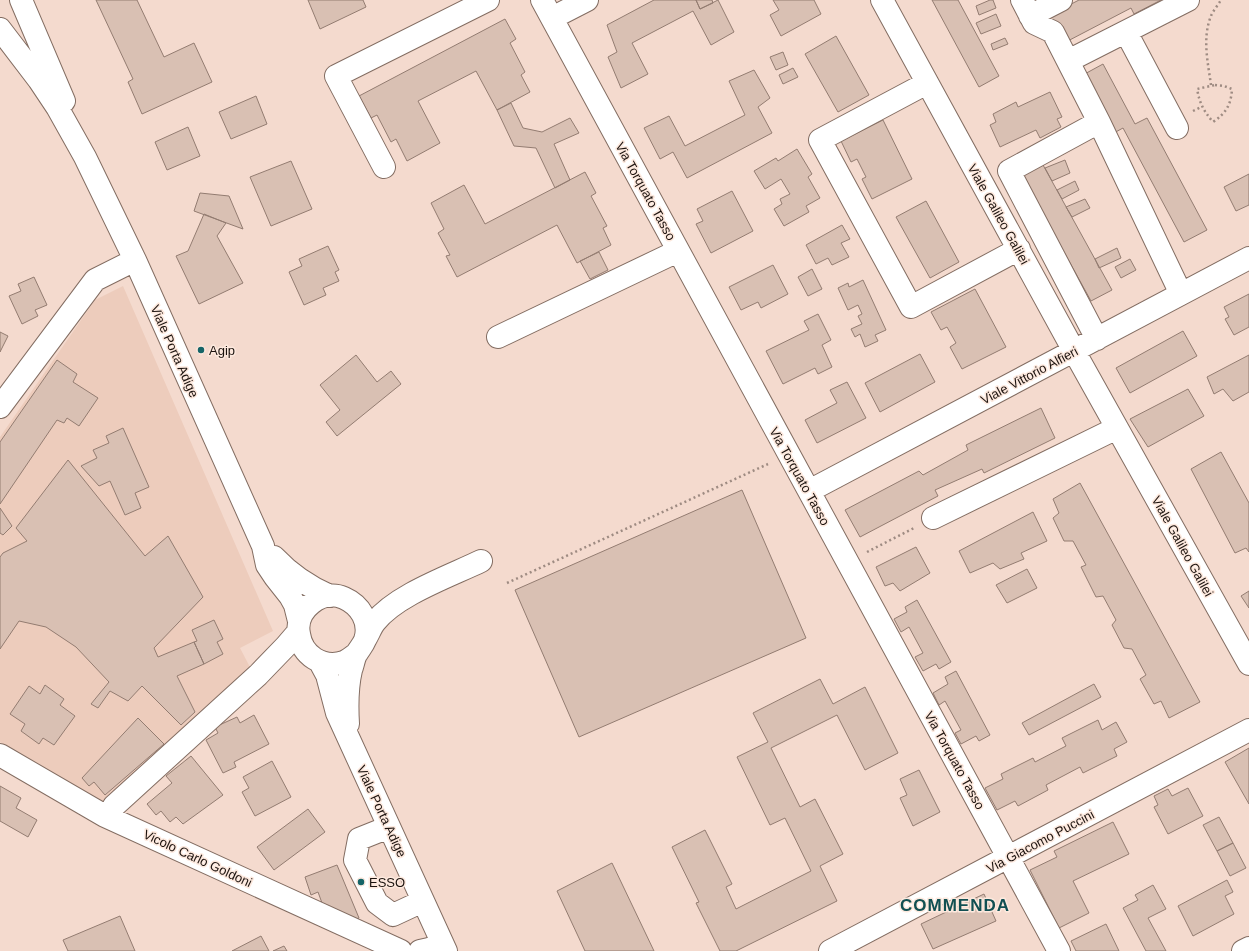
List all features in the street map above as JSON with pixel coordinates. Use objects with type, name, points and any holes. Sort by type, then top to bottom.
[{"type":"street","name":"Viale Porta Adige","points":[[21,0],[58,86],[85,157]]},
{"type":"street","points":[[384,167],[336,76],[488,0]]},
{"type":"street","points":[[547,9],[587,0]]},
{"type":"street","name":"Viale Galileo Galilei","points":[[882,0],[1074,351],[1249,664]]},
{"type":"street","points":[[1061,0],[1026,8],[1034,23],[1053,32],[1099,122],[1181,294]]},
{"type":"street","points":[[1068,61],[1188,0]]},
{"type":"street","name":"Via Torquato Tasso","points":[[547,9],[1059,951]]},
{"type":"street","name":"Viale Porta Adige","points":[[0,29],[39,80],[57,107],[85,157],[135,260],[263,546],[267,565],[295,605],[300,642],[306,651],[317,660],[327,675],[337,713],[444,947]]},
{"type":"street","points":[[1126,32],[1177,128]]},
{"type":"street","points":[[927,83],[820,140],[911,307],[1019,249]]},
{"type":"street","points":[[1097,339],[1009,171],[1099,122]]},
{"type":"street","points":[[498,337],[678,251]]},
{"type":"street","name":"Viale Vittorio Alfieri","points":[[809,492],[1249,258]]},
{"type":"street","points":[[0,407],[95,280],[135,260]]},
{"type":"street","points":[[933,518],[1117,428]]},
{"type":"street","name":"Viale Porta Adige","points":[[263,546],[296,577],[314,589],[341,598],[359,608],[364,617],[366,627],[361,646],[351,672],[348,701],[348,736]]},
{"type":"street","points":[[271,662],[296,656],[334,664],[345,662],[361,646],[374,622],[386,610],[404,597],[482,561]]},
{"type":"street","points":[[114,806],[271,662],[299,626],[304,611],[311,603],[320,598],[341,598],[368,603],[404,597]]},
{"type":"street","name":"Via Giacomo Puccini","points":[[830,951],[1249,730]]},
{"type":"street","name":"Vicolo Carlo Goldoni","points":[[0,755],[105,816],[402,951]]},
{"type":"street","points":[[389,827],[359,839],[355,860],[376,903],[392,915],[423,901]]},
{"type":"street","points":[[420,951],[444,947]]},
{"type":"street","points":[[1243,951],[1249,948]]},
{"type":"path","points":[[1211,85],[1207,59],[1206,37],[1211,16],[1221,0]]},
{"type":"path","points":[[1211,85],[1224,86],[1232,89],[1232,99],[1226,111],[1212,122],[1201,107],[1197,89],[1211,85]]},
{"type":"path","points":[[507,583],[788,454]]},
{"type":"path","points":[[847,562],[933,518]]},
{"type":"shaded area","points":[[123,286],[273,631],[240,648],[252,671],[103,804],[0,742],[0,437],[95,300]]},
{"type":"building","points":[[96,0],[137,0],[164,57],[194,43],[212,82],[142,114],[128,82],[133,79]]},
{"type":"building","points":[[308,0],[363,0],[366,7],[320,29]]},
{"type":"building","points":[[654,0],[696,0],[700,9],[718,0],[734,32],[711,45],[693,11],[632,43],[648,74],[621,88],[608,57],[617,52],[607,25]]},
{"type":"building","points":[[696,0],[712,0],[713,3],[700,9]]},
{"type":"building","points":[[773,0],[814,0],[821,14],[781,36],[770,15],[779,10]]},
{"type":"building","points":[[932,0],[958,0],[999,76],[979,87]]},
{"type":"building","points":[[993,0],[996,8],[979,15],[976,6]]},
{"type":"building","points":[[1079,0],[1161,0],[1134,14],[1131,8],[1062,44],[1048,16]]},
{"type":"building","points":[[996,14],[1001,26],[981,34],[976,23]]},
{"type":"building","points":[[505,19],[516,39],[510,43],[525,72],[521,75],[530,92],[497,110],[476,71],[418,101],[440,143],[407,161],[396,139],[391,142],[377,115],[371,118],[359,96]]},
{"type":"building","points":[[836,36],[869,95],[838,112],[805,54]]},
{"type":"building","points":[[1005,38],[1008,44],[993,50],[991,44]]},
{"type":"building","points":[[783,52],[788,65],[776,70],[770,57]]},
{"type":"building","points":[[1103,64],[1135,124],[1147,118],[1207,230],[1184,242],[1123,128],[1112,134],[1081,76]]},
{"type":"building","points":[[793,68],[798,77],[783,84],[779,75]]},
{"type":"building","points":[[754,70],[770,98],[758,107],[772,133],[687,178],[673,152],[660,159],[644,128],[669,116],[685,146],[745,115],[729,81]]},
{"type":"building","points":[[1050,92],[1062,117],[1057,119],[1061,127],[1040,138],[1036,130],[1000,147],[990,125],[996,122],[993,114],[1016,102],[1018,107]]},
{"type":"building","points":[[256,96],[267,124],[231,139],[219,112]]},
{"type":"building","points":[[511,103],[523,128],[542,132],[570,118],[579,133],[554,144],[570,180],[555,188],[536,148],[514,146],[497,110]]},
{"type":"building","points":[[883,120],[912,179],[872,199],[862,179],[866,177],[857,159],[851,162],[841,141]]},
{"type":"building","points":[[188,127],[200,156],[167,170],[155,142]]},
{"type":"building","points":[[797,149],[812,174],[808,177],[820,198],[806,206],[809,212],[784,226],[774,209],[782,204],[780,199],[790,194],[781,179],[765,189],[754,171],[776,158],[778,161]]},
{"type":"building","points":[[1065,160],[1070,173],[1052,181],[1045,168]]},
{"type":"building","points":[[291,161],[312,209],[271,226],[250,177]]},
{"type":"building","points":[[1043,165],[1112,290],[1091,301],[1022,176]]},
{"type":"building","points":[[585,172],[596,193],[591,196],[607,226],[603,228],[611,245],[577,263],[557,225],[457,277],[446,256],[450,255],[438,233],[444,229],[431,203],[464,185],[485,224]]},
{"type":"building","points":[[1249,174],[1249,205],[1236,211],[1224,187]]},
{"type":"building","points":[[1075,181],[1079,190],[1062,199],[1057,190]]},
{"type":"building","points":[[732,191],[753,231],[711,253],[696,224],[703,221],[697,209]]},
{"type":"building","points":[[200,193],[229,196],[243,229],[194,211]]},
{"type":"building","points":[[1085,199],[1090,208],[1072,217],[1066,207]]},
{"type":"building","points":[[926,201],[959,262],[930,278],[896,217]]},
{"type":"building","points":[[204,214],[226,223],[217,236],[243,283],[199,304],[176,256],[188,251]]},
{"type":"building","points":[[842,225],[850,239],[841,243],[849,257],[832,265],[828,258],[816,264],[806,245]]},
{"type":"building","points":[[328,246],[339,270],[335,272],[339,281],[323,288],[326,295],[304,305],[289,272],[302,266],[299,259]]},
{"type":"building","points":[[1117,248],[1121,258],[1099,268],[1095,259]]},
{"type":"building","points":[[599,252],[608,270],[590,279],[580,261]]},
{"type":"building","points":[[1130,259],[1136,270],[1121,278],[1115,267]]},
{"type":"building","points":[[773,265],[788,294],[761,308],[758,302],[741,310],[729,287]]},
{"type":"building","points":[[812,269],[822,289],[808,296],[798,277]]},
{"type":"building","points":[[34,277],[47,305],[35,310],[38,316],[22,324],[9,296],[21,291],[18,284]]},
{"type":"building","points":[[863,280],[886,330],[875,335],[878,341],[865,347],[860,334],[855,337],[851,329],[862,324],[858,316],[862,314],[858,305],[848,310],[838,288],[848,283],[849,287]]},
{"type":"building","points":[[975,289],[1006,347],[962,369],[950,347],[956,343],[947,327],[941,330],[931,312]]},
{"type":"building","points":[[1249,294],[1249,327],[1234,335],[1225,319],[1229,317],[1224,307]]},
{"type":"building","points":[[818,314],[831,340],[822,345],[832,367],[818,374],[815,368],[783,384],[766,351],[809,330],[804,321]]},
{"type":"building","points":[[1183,331],[1197,356],[1130,393],[1116,368]]},
{"type":"building","points":[[0,332],[8,336],[0,352]]},
{"type":"building","points":[[920,354],[935,382],[880,412],[865,383]]},
{"type":"building","points":[[356,355],[377,382],[391,371],[401,384],[337,436],[326,422],[340,410],[320,385]]},
{"type":"building","points":[[1249,355],[1249,392],[1233,401],[1223,389],[1214,394],[1207,377]]},
{"type":"building","points":[[57,360],[77,374],[73,382],[98,398],[79,426],[67,418],[64,423],[57,420],[0,504],[0,442]]},
{"type":"building","points":[[847,382],[866,418],[817,443],[805,420],[837,403],[830,390]]},
{"type":"building","points":[[1188,389],[1204,416],[1148,447],[1130,419]]},
{"type":"building","points":[[1041,408],[1055,438],[984,473],[982,469],[935,490],[938,496],[860,537],[845,510],[919,471],[923,475],[968,450],[966,445]]},
{"type":"building","points":[[123,428],[149,487],[135,493],[141,508],[125,515],[110,481],[99,486],[81,466],[97,458],[93,450],[109,443],[106,436]]},
{"type":"building","points":[[1221,452],[1249,503],[1249,552],[1246,548],[1235,553],[1191,469]]},
{"type":"building","points":[[68,460],[145,556],[168,536],[203,597],[154,648],[158,657],[194,642],[204,664],[177,676],[195,712],[181,725],[142,686],[128,701],[110,691],[98,708],[91,704],[109,682],[76,647],[46,627],[19,621],[0,649],[0,557],[3,553],[27,541],[16,528]]},
{"type":"building","points":[[1080,483],[1200,702],[1169,718],[1161,701],[1154,704],[1140,679],[1146,675],[1132,649],[1124,648],[1112,625],[1116,620],[1103,596],[1096,597],[1081,567],[1086,565],[1073,541],[1064,541],[1053,518],[1059,513],[1053,499]]},
{"type":"building","points":[[742,490],[806,638],[579,737],[515,590]]},
{"type":"building","points":[[0,508],[12,526],[3,535],[0,533]]},
{"type":"building","points":[[1033,512],[1047,541],[1021,553],[1024,559],[1000,569],[993,563],[970,573],[959,551]]},
{"type":"building","points":[[916,547],[930,573],[900,591],[893,583],[885,586],[876,567]]},
{"type":"building","points":[[1027,569],[1037,588],[1007,603],[996,585]]},
{"type":"building","points":[[1249,591],[1249,608],[1241,596]]},
{"type":"building","points":[[917,600],[951,662],[939,669],[936,664],[923,671],[915,657],[923,653],[909,627],[901,632],[894,619],[907,612],[905,607]]},
{"type":"building","points":[[214,620],[223,639],[217,642],[223,654],[204,664],[194,642],[197,641],[192,630]]},
{"type":"building","points":[[956,671],[990,735],[979,741],[976,736],[961,744],[955,733],[961,730],[945,701],[939,705],[933,693],[948,684],[945,677]]},
{"type":"building","points":[[820,679],[833,704],[865,687],[898,753],[865,770],[837,715],[771,748],[800,807],[815,799],[843,854],[820,866],[837,901],[736,951],[720,951],[696,903],[699,902],[672,847],[705,830],[732,884],[726,887],[736,909],[811,871],[785,818],[770,825],[737,757],[768,742],[753,713]]},
{"type":"building","points":[[1094,684],[1101,697],[1029,735],[1022,723]]},
{"type":"building","points":[[45,685],[64,699],[60,705],[75,716],[54,745],[43,738],[39,744],[21,731],[25,724],[10,714],[29,686],[40,694]]},
{"type":"building","points":[[254,715],[269,744],[234,762],[236,767],[223,773],[206,740],[218,733],[215,727],[237,717],[240,723]]},
{"type":"building","points":[[138,718],[164,744],[105,795],[94,782],[89,786],[82,778]]},
{"type":"building","points":[[1098,720],[1102,730],[1116,722],[1127,742],[1114,749],[1117,756],[1083,773],[1080,767],[1046,785],[1048,790],[1018,806],[1015,801],[997,810],[985,788],[1003,779],[1001,774],[1033,758],[1035,762],[1066,746],[1062,738]]},
{"type":"building","points":[[1249,748],[1249,804],[1225,762]]},
{"type":"building","points":[[191,756],[223,795],[183,824],[176,817],[170,822],[161,811],[156,815],[147,804],[172,783],[166,776]]},
{"type":"building","points":[[272,761],[291,797],[255,816],[242,792],[249,788],[243,777]]},
{"type":"building","points":[[919,770],[940,812],[913,826],[900,798],[907,795],[900,779]]},
{"type":"building","points":[[0,786],[21,798],[16,808],[37,820],[28,837],[0,821]]},
{"type":"building","points":[[1188,788],[1203,816],[1168,834],[1154,807],[1158,805],[1154,796],[1168,789],[1172,796]]},
{"type":"building","points":[[308,809],[325,832],[274,870],[257,847]]},
{"type":"building","points":[[1219,817],[1233,843],[1217,851],[1203,825]]},
{"type":"building","points":[[1113,822],[1129,854],[1073,881],[1089,913],[1059,928],[1030,870],[1057,857],[1054,851]]},
{"type":"building","points":[[1233,843],[1246,868],[1230,876],[1217,851]]},
{"type":"building","points":[[612,863],[654,951],[585,951],[557,891]]},
{"type":"building","points":[[337,865],[359,918],[347,924],[326,914],[318,892],[311,895],[305,877]]},
{"type":"building","points":[[1227,880],[1233,892],[1225,896],[1234,914],[1193,936],[1178,906]]},
{"type":"building","points":[[1153,885],[1166,909],[1148,918],[1166,951],[1146,951],[1123,908],[1138,900],[1135,895]]},
{"type":"building","points":[[984,894],[996,921],[933,949],[921,924]]},
{"type":"building","points":[[120,916],[135,951],[68,951],[63,940]]},
{"type":"building","points":[[1106,924],[1119,951],[1076,951],[1071,941]]},
{"type":"building","points":[[261,936],[269,951],[232,951]]},
{"type":"building","points":[[284,946],[287,951],[273,951]]},
{"type":"place","name":"Agip","points":[[201,350]]},
{"type":"place","name":"ESSO","points":[[361,882]]},
{"type":"district","name":"COMMENDA","points":[[955,905]]}]
